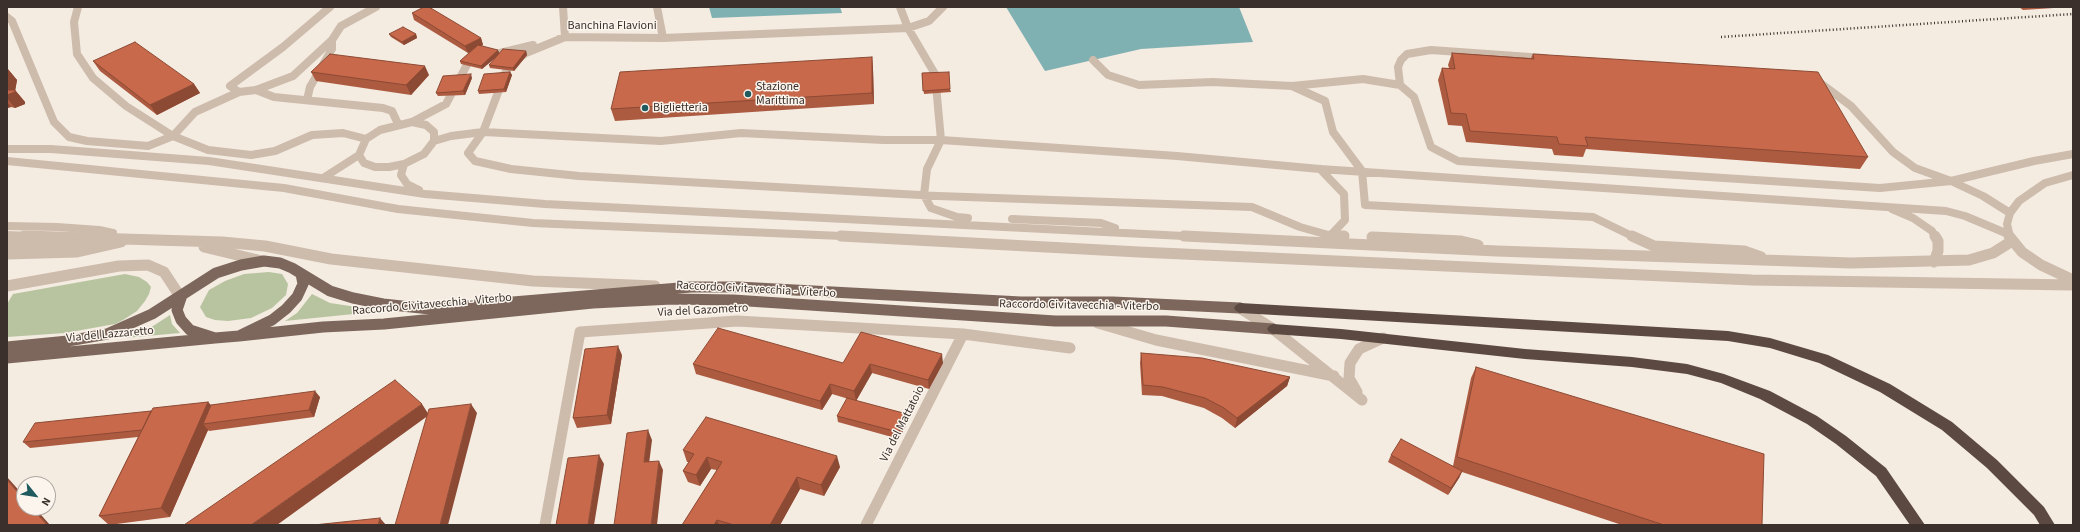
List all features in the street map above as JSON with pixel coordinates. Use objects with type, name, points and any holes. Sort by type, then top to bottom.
[{"type":"highway","points":[[1240,308],[1714,335],[1770,343],[1823,360],[1885,388],[1947,426],[1992,464],[2039,511],[2048,525]]},
{"type":"highway","points":[[1274,328],[1383,338],[1525,354],[1632,362],[1687,369],[1724,379],[1765,395],[1812,420],[1841,440],[1881,472],[1918,525]]},
{"type":"main road","name":"Raccordo Civitavecchia - Viterbo","points":[[264,261],[280,263],[292,268],[330,291],[353,298],[383,304],[430,309],[691,287],[738,287],[1021,302],[1113,302],[1240,308]]},
{"type":"main road","name":"Via del Lazzaretto","points":[[7,347],[68,341],[107,334],[130,326],[181,298],[197,284],[216,274],[242,264],[264,261]]},
{"type":"main road","points":[[239,336],[272,320],[286,310],[297,297],[303,284],[301,274]]},
{"type":"main road","points":[[181,298],[177,310],[181,320],[190,330],[215,338]]},
{"type":"main road","name":"Raccordo Civitavecchia - Viterbo","points":[[215,338],[323,327],[384,324],[593,303],[672,298],[733,300],[1055,321],[1166,321],[1274,328]]},
{"type":"main road","name":"Via del Lazzaretto","points":[[7,358],[215,338]]},
{"type":"street","points":[[78,7],[74,22],[77,54],[93,78],[126,106],[173,136],[208,150],[251,155],[275,151],[312,135],[343,133],[366,139],[360,148],[360,156],[364,163],[375,167],[389,168],[404,164],[424,154],[434,141],[451,136],[483,132],[661,141],[741,133],[884,140],[941,140],[1177,156],[1320,169],[1946,211],[1965,216],[2010,238],[2022,252],[2041,266],[2073,280]]},
{"type":"street","points":[[239,92],[230,86],[283,47],[330,7]]},
{"type":"street","points":[[7,17],[12,21],[54,122],[69,137],[87,141],[148,146],[173,136],[195,112],[239,92],[256,90],[293,76],[332,40],[341,26],[376,7]]},
{"type":"street","points":[[563,7],[565,37],[526,53],[508,66],[483,132],[468,153],[475,162],[511,169],[587,177],[924,195],[1252,207],[1300,227],[1332,236],[1461,241],[1497,251]]},
{"type":"street","points":[[657,7],[663,38]]},
{"type":"street","points":[[900,7],[908,28],[935,74],[941,140],[927,169],[924,195],[932,208],[957,217],[1101,223],[1123,232]]},
{"type":"street","name":"Banchina Flavioni","points":[[366,139],[380,130],[398,124],[412,122],[446,104],[469,61],[565,37],[663,38],[908,28],[929,21],[943,7]]},
{"type":"street","points":[[307,100],[310,87],[332,49],[332,40]]},
{"type":"street","points":[[1400,85],[1398,67],[1401,60],[1407,54],[1423,51],[1438,50],[1557,59]]},
{"type":"street","points":[[1093,60],[1108,75],[1139,85],[1212,82],[1292,86],[1363,79],[1400,85],[1414,97],[1431,147],[1458,162],[1880,188],[1952,181],[2034,161],[2073,154]]},
{"type":"street","points":[[1808,76],[1819,80],[1851,106],[1893,152],[1915,168],[1952,181],[1983,196],[2010,213]]},
{"type":"street","points":[[1292,86],[1325,101],[1333,132],[1362,171],[1365,204],[1593,217],[1654,246],[1744,251],[1770,260]]},
{"type":"street","points":[[256,90],[274,97],[383,108],[392,111],[398,124]]},
{"type":"street","points":[[412,122],[426,125],[434,132],[434,141]]},
{"type":"street","points":[[7,149],[84,151],[209,161],[426,194],[545,204],[672,212],[1123,232],[1497,251],[1851,263],[1934,262],[1969,260],[1993,254],[2010,238]]},
{"type":"street","points":[[323,178],[360,156]]},
{"type":"street","points":[[7,161],[40,162],[284,188],[398,209],[533,223],[926,239],[1147,252],[1744,279],[2073,285]]},
{"type":"street","points":[[404,164],[400,175],[407,184],[426,194]]},
{"type":"street","points":[[1320,169],[1344,194],[1345,220],[1332,236],[1323,242]]},
{"type":"street","points":[[2010,238],[2006,224],[2010,213],[2019,201],[2045,183],[2073,175]]},
{"type":"street","points":[[1885,206],[1913,218],[1932,231],[1938,241],[1938,251],[1934,262]]},
{"type":"street","points":[[7,221],[26,225]]},
{"type":"street","points":[[7,226],[26,225],[99,230],[136,238]]},
{"type":"street","points":[[7,235],[136,238],[265,246],[331,259],[533,281],[576,284],[691,287]]},
{"type":"street","points":[[7,244],[83,245],[136,238]]},
{"type":"street","points":[[7,254],[77,252],[136,238]]},
{"type":"street","points":[[169,240],[216,249],[264,261]]},
{"type":"street","points":[[7,286],[119,266],[148,265],[164,272],[181,298]]},
{"type":"street","points":[[1240,308],[1274,328],[1362,400],[1348,378],[1350,363],[1358,349],[1383,338]]},
{"type":"street","name":"Via del Gazometro","points":[[545,525],[580,332],[737,321],[962,334],[1070,348]]},
{"type":"street","points":[[1092,321],[1156,340],[1334,376]]},
{"type":"street","name":"Via del Mattatoio","points":[[866,525],[962,334]]},
{"type":"green space","points":[[269,272],[282,274],[288,284],[286,295],[272,308],[251,318],[228,321],[215,320],[206,317],[200,307],[209,290],[225,281],[244,274]]},
{"type":"green space","points":[[125,274],[139,277],[147,282],[151,287],[145,301],[137,311],[123,320],[115,324],[65,333],[7,337],[7,304],[13,294]]},
{"type":"green space","points":[[312,294],[330,303],[383,311],[285,321],[297,313]]},
{"type":"green space","points":[[170,315],[172,324],[180,333],[125,338],[150,328]]},
{"type":"water","points":[[709,7],[840,7],[842,13],[712,18]]},
{"type":"water","points":[[1006,7],[1239,7],[1253,42],[1141,49],[1045,71]]},
{"type":"building","points":[[424,7],[429,7],[481,38],[465,46],[412,13]]},
{"type":"building","points":[[403,27],[416,34],[402,42],[389,34]]},
{"type":"building","points":[[135,42],[194,84],[150,105],[93,61]]},
{"type":"building","points":[[478,45],[498,50],[481,66],[460,61]]},
{"type":"building","points":[[503,49],[526,51],[513,68],[489,65]]},
{"type":"building","points":[[1452,53],[1534,59],[1533,54],[1818,72],[1868,157],[1585,137],[1588,146],[1559,144],[1557,137],[1470,131],[1466,114],[1451,113],[1442,68],[1455,69]]},
{"type":"building","points":[[330,54],[425,66],[406,85],[311,72]]},
{"type":"building","name":"Stazione Marittima","points":[[872,57],[872,93],[611,109],[620,72]]},
{"type":"building","points":[[510,72],[504,89],[478,91],[484,74]]},
{"type":"building","points":[[949,72],[950,89],[923,91],[922,73]]},
{"type":"building","points":[[471,74],[463,91],[436,93],[443,76]]},
{"type":"building","points":[[7,87],[8,90],[15,90],[15,92],[7,95]]},
{"type":"building","points":[[718,328],[843,363],[861,332],[942,354],[928,380],[870,364],[854,391],[830,384],[820,401],[693,364]]},
{"type":"building","points":[[618,346],[607,415],[573,418],[585,349]]},
{"type":"building","points":[[1141,353],[1202,358],[1290,377],[1237,418],[1224,408],[1205,398],[1163,387],[1143,385]]},
{"type":"building","points":[[1476,367],[1764,454],[1762,525],[1664,525],[1457,457]]},
{"type":"building","points":[[395,380],[422,404],[251,525],[184,525]]},
{"type":"building","points":[[315,391],[309,410],[203,424],[211,405]]},
{"type":"building","points":[[847,398],[907,414],[898,432],[837,416]]},
{"type":"building","points":[[208,402],[161,508],[99,516],[153,408]]},
{"type":"building","points":[[471,404],[440,525],[395,525],[429,409]]},
{"type":"building","points":[[151,411],[142,430],[23,442],[35,423]]},
{"type":"building","points":[[706,417],[837,456],[821,485],[797,477],[770,525],[734,525],[717,520],[714,525],[682,525],[722,462],[707,457],[696,475],[683,471],[694,454],[683,450]]},
{"type":"building","points":[[648,430],[644,462],[659,461],[651,525],[614,525],[627,433]]},
{"type":"building","points":[[1401,439],[1462,471],[1451,488],[1391,455]]},
{"type":"building","points":[[599,455],[588,525],[556,525],[568,458]]},
{"type":"building","points":[[7,480],[16,490],[16,516],[39,516],[47,525],[7,525]]},
{"type":"building","points":[[380,518],[378,525],[314,525]]},
{"type":"railway","points":[[1721,37],[2073,14]]},
{"type":"place","name":"Stazione Marittima","points":[[748,94]]},
{"type":"place","name":"Biglietteria","points":[[645,108]]}]
